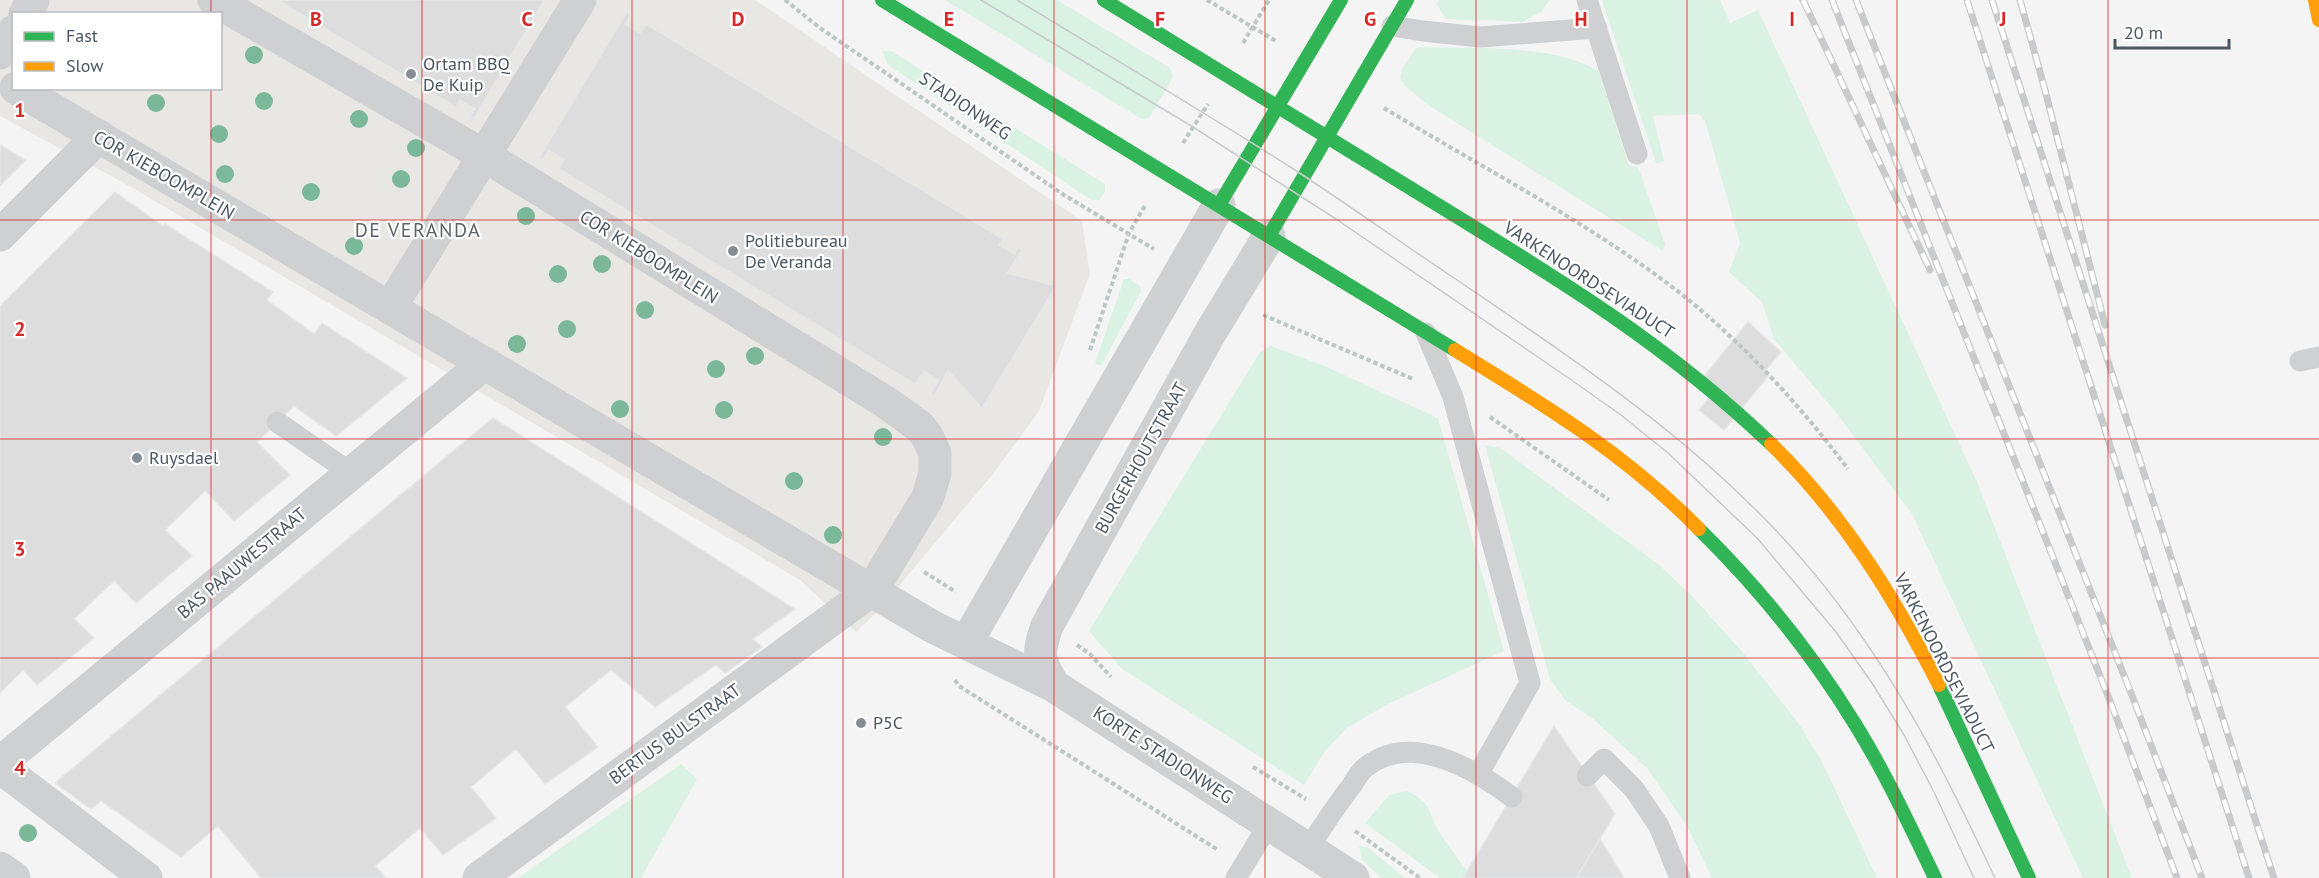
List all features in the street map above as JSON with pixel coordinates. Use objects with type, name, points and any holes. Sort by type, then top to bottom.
[{"type":"main road","points":[[882,0],[1560,414],[1604,445],[1690,519],[1729,560],[1763,600],[1841,702],[1875,761],[1935,878]]},
{"type":"main road","points":[[1104,0],[1278,105]]},
{"type":"main road","points":[[1219,205],[1341,0]]},
{"type":"main road","points":[[1269,236],[1407,0]]},
{"type":"main road","points":[[2315,0],[2319,21]]},
{"type":"main road","name":"VARKENOORDSEVIADUCT","points":[[1278,105],[1635,328],[1693,372],[1745,417],[1783,455],[1846,531],[1878,575],[1907,622],[2029,878]]},
{"type":"street","name":"COR KIEBOOMPLEIN","points":[[214,0],[485,156],[884,402],[920,427],[934,446],[936,458],[933,483],[928,497],[872,590]]},
{"type":"street","points":[[390,308],[580,0]]},
{"type":"street","points":[[0,53],[12,34]]},
{"type":"street","name":"COR KIEBOOMPLEIN","points":[[18,90],[933,627],[966,643]]},
{"type":"street","points":[[0,235],[99,136]]},
{"type":"street","points":[[966,643],[1219,205]]},
{"type":"street","name":"BURGERHOUTSTRAAT","points":[[1054,686],[1041,665],[1041,645],[1047,626],[1231,297],[1269,236]]},
{"type":"street","name":"BAS PAAUWESTRAAT","points":[[0,765],[485,363]]},
{"type":"street","name":"BERTUS BULSTRAAT","points":[[479,878],[872,590]]},
{"type":"street","name":"KORTE STADIONWEG","points":[[966,643],[1054,686],[1353,878]]},
{"type":"street","points":[[0,765],[146,878]]},
{"type":"street","points":[[0,868],[14,878]]},
{"type":"lane","points":[[1587,0],[1637,154]]},
{"type":"lane","points":[[1392,26],[1422,32],[1480,37],[1597,28]]},
{"type":"lane","points":[[1426,333],[1453,397],[1530,683],[1479,773]]},
{"type":"lane","points":[[277,422],[351,473]]},
{"type":"lane","points":[[1308,849],[1336,805],[1365,767],[1391,754],[1427,753],[1479,773],[1512,797]]},
{"type":"lane","points":[[1587,776],[1604,759],[1634,789],[1659,826],[1680,878]]},
{"type":"lane","points":[[1236,878],[1269,824]]},
{"type":"path","name":"STADIONWEG","points":[[785,0],[820,28],[1035,176],[1129,233]]},
{"type":"path","points":[[1207,0],[1252,26]]},
{"type":"path","points":[[1182,267],[1129,233],[1269,0]]},
{"type":"path","points":[[1231,297],[1273,321],[1453,397],[1497,422],[1612,502]]},
{"type":"shaded area","points":[[0,0],[755,0],[1082,221],[1090,274],[1039,411],[993,474],[876,613],[856,632],[800,580],[124,183],[0,116]]},
{"type":"green space","points":[[945,0],[1057,0],[1170,68],[1173,77],[1149,118],[1142,119]]},
{"type":"green space","points":[[1439,0],[1550,0],[1541,12],[1522,22],[1446,19],[1437,5]]},
{"type":"green space","points":[[1602,0],[1720,0],[1730,23],[1758,10],[1977,482],[2132,878],[2083,878],[1912,514],[1838,415],[1774,339],[1762,302],[1729,272],[1740,243],[1705,121],[1699,114],[1653,116],[1664,161],[1656,163]]},
{"type":"green space","points":[[1417,47],[1511,49],[1537,52],[1560,56],[1599,72],[1629,166],[1638,167],[1665,244],[1663,251],[1431,107],[1405,86],[1400,78],[1403,67]]},
{"type":"green space","points":[[882,51],[891,51],[1105,184],[1105,192],[1099,200],[1091,200],[888,65]]},
{"type":"green space","points":[[1124,279],[1129,279],[1140,286],[1141,291],[1101,366],[1095,363]]},
{"type":"green space","points":[[1271,346],[1322,365],[1438,418],[1504,651],[1388,704],[1348,727],[1325,751],[1304,785],[1122,669],[1089,631],[1260,352]]},
{"type":"green space","points":[[1485,445],[1500,448],[1658,564],[1691,595],[1744,654],[1799,724],[1822,762],[1877,878],[1712,878],[1687,826],[1647,768],[1593,719],[1565,700],[1550,679]]},
{"type":"green space","points":[[681,764],[697,779],[641,878],[518,878]]},
{"type":"green space","points":[[1407,791],[1426,806],[1441,835],[1473,878],[1440,878],[1365,823],[1389,795]]},
{"type":"green space","points":[[1359,846],[1367,847],[1405,878],[1382,878],[1362,860]]},
{"type":"building","points":[[278,0],[544,0],[474,118],[470,116],[475,109],[460,100],[456,107]]},
{"type":"building","points":[[627,12],[631,14],[625,24],[640,33],[646,24],[1003,239],[999,245],[1014,254],[1018,247],[1022,250],[1007,273],[1056,286],[982,408],[948,370],[934,396],[931,393],[939,380],[924,371],[915,384],[559,169],[564,159],[549,150],[543,160],[539,158]]},
{"type":"building","points":[[0,145],[26,160],[0,186]]},
{"type":"building","name":"Ruysdael","points":[[115,192],[163,226],[165,224],[273,292],[267,300],[314,334],[322,323],[407,378],[336,436],[294,406],[257,442],[290,475],[234,521],[205,491],[165,530],[192,556],[136,603],[114,581],[74,619],[94,638],[37,685],[23,670],[0,693],[0,306]]},
{"type":"building","points":[[1748,322],[1781,352],[1764,372],[1768,376],[1724,430],[1699,410],[1715,391],[1701,380]]},
{"type":"building","points":[[493,418],[795,609],[753,639],[762,647],[725,673],[716,665],[655,707],[611,670],[565,707],[598,747],[545,784],[516,749],[471,787],[496,818],[443,855],[420,828],[375,866],[386,878],[261,878],[218,826],[181,857],[101,801],[91,809],[55,783]]},
{"type":"building","points":[[1554,726],[1615,814],[1576,878],[1463,878]]},
{"type":"building","points":[[1600,839],[1624,878],[1576,878]]},
{"type":"tram line","points":[[981,0],[1193,127],[1336,219],[1570,379],[1621,415],[1668,453],[1757,538],[1836,632],[1872,683],[1904,735],[1934,792],[1974,878]]},
{"type":"tram line","points":[[1017,0],[1228,128],[1339,199],[1555,347],[1691,450],[1774,528],[1841,608],[1892,682],[1914,719],[1956,797],[1995,878]]},
{"type":"railway","points":[[1803,0],[1930,270]]},
{"type":"railway","points":[[1832,0],[2110,701],[2177,878]]},
{"type":"railway","points":[[1856,0],[2202,878]]},
{"type":"railway","points":[[1967,0],[2249,878]]},
{"type":"railway","points":[[1992,0],[2274,878]]},
{"type":"railway","points":[[2020,0],[2105,325]]},
{"type":"traffic: fast","points":[[882,0],[1455,350]]},
{"type":"traffic: fast","points":[[1104,0],[1566,285],[1651,343],[1732,408],[1771,444]]},
{"type":"traffic: fast","points":[[1219,205],[1341,0]]},
{"type":"traffic: fast","points":[[1269,236],[1407,0]]},
{"type":"traffic: fast","points":[[1699,529],[1763,598],[1821,672],[1866,743],[1935,878]]},
{"type":"traffic: fast","points":[[1939,685],[2029,878]]},
{"type":"traffic: slow","points":[[2315,0],[2319,20]]},
{"type":"traffic: slow","points":[[1455,350],[1552,411],[1613,454],[1671,502],[1699,529]]},
{"type":"traffic: slow","points":[[1771,444],[1821,499],[1865,558],[1904,620],[1939,685]]},
{"type":"place","name":"Ortam BBQ De Kuip","points":[[411,74]]},
{"type":"place","name":"Politiebureau De Veranda","points":[[733,251]]},
{"type":"place","name":"Ruysdael","points":[[137,458]]},
{"type":"place","name":"P5C","points":[[861,723]]},
{"type":"district","name":"DE VERANDA","points":[[418,230]]}]
